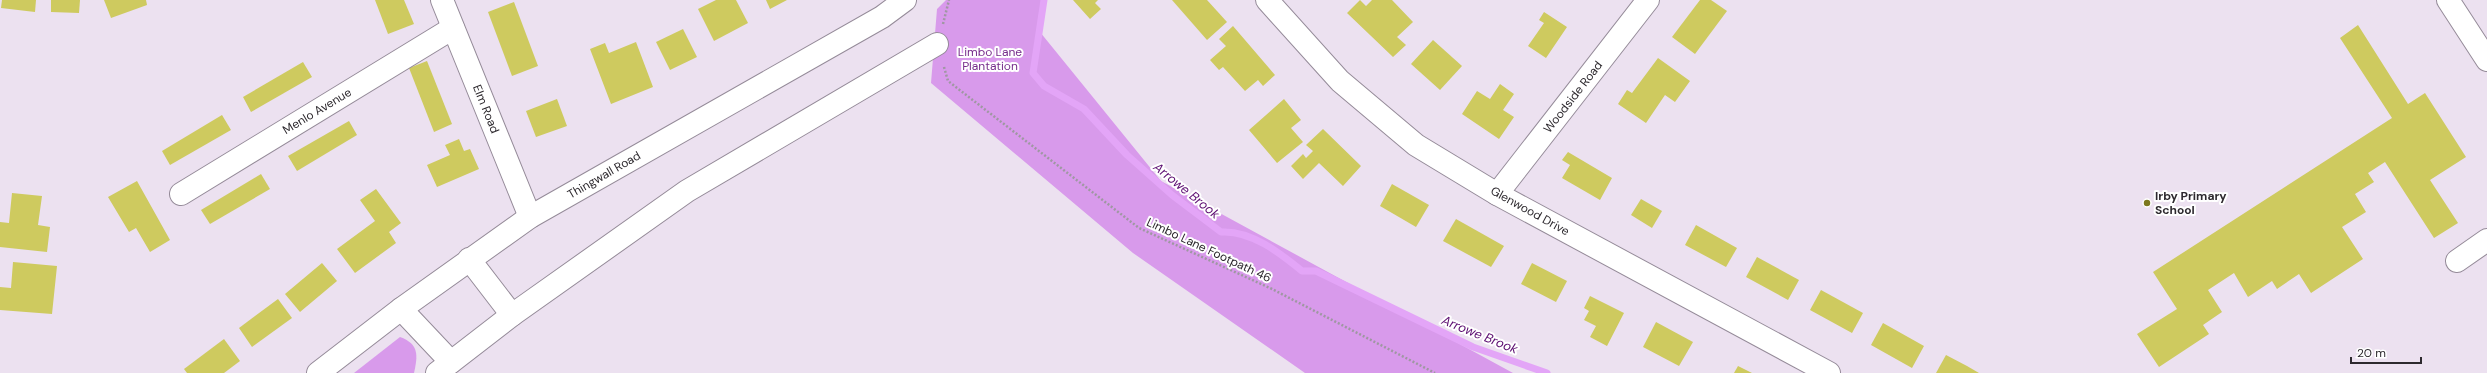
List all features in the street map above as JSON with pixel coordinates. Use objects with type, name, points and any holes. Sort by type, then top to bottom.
[{"type":"street","name":"Elm Road","points":[[442,0],[530,217]]},
{"type":"street","name":"Thingwall Road","points":[[318,373],[401,309],[469,259],[530,217],[882,17],[905,0]]},
{"type":"street","name":"Glenwood Drive","points":[[1267,0],[1340,81],[1416,145],[1497,194],[1829,373]]},
{"type":"street","name":"Woodside Road","points":[[1497,194],[1648,0]]},
{"type":"street","points":[[2448,0],[2487,60]]},
{"type":"street","name":"Menlo Avenue","points":[[181,194],[453,28]]},
{"type":"street","points":[[401,309],[444,368],[512,315],[687,191],[937,44]]},
{"type":"street","points":[[2457,261],[2487,240]]},
{"type":"street","points":[[469,259],[512,315]]},
{"type":"path","name":"Limbo Lane Footpath 46","points":[[937,44],[948,81],[1139,228],[1272,289],[1435,373]]},
{"type":"green space","name":"Limbo Lane Plantation","points":[[946,0],[1044,0],[1040,32],[1161,181],[1513,373],[1305,373],[1133,253],[931,83],[937,9]]},
{"type":"green space","points":[[400,337],[411,343],[416,351],[414,373],[354,373]]},
{"type":"building","points":[[2,0],[36,0],[35,12],[1,8]]},
{"type":"building","points":[[51,0],[80,0],[79,13],[51,12]]},
{"type":"building","points":[[104,0],[146,0],[147,5],[111,18]]},
{"type":"building","points":[[375,0],[404,0],[414,24],[388,34]]},
{"type":"building","points":[[716,0],[736,0],[748,23],[714,41],[698,9]]},
{"type":"building","points":[[766,0],[787,0],[770,9]]},
{"type":"building","points":[[1073,0],[1098,0],[1095,3],[1101,9],[1090,19]]},
{"type":"building","points":[[1172,0],[1207,0],[1227,22],[1207,40]]},
{"type":"building","points":[[1360,0],[1366,6],[1372,0],[1392,0],[1413,22],[1397,37],[1406,45],[1393,57],[1347,13]]},
{"type":"building","points":[[1700,0],[1711,0],[1727,11],[1695,54],[1672,37]]},
{"type":"building","points":[[514,2],[538,66],[512,76],[488,12]]},
{"type":"building","points":[[1544,12],[1567,27],[1546,58],[1528,46],[1544,23],[1539,20]]},
{"type":"building","points":[[2358,25],[2408,104],[2425,93],[2466,157],[2430,180],[2458,223],[2434,238],[2385,162],[2368,173],[2374,182],[2355,194],[2366,212],[2342,227],[2363,259],[2311,293],[2299,274],[2277,289],[2272,281],[2248,297],[2234,273],[2208,290],[2222,312],[2203,325],[2209,334],[2159,367],[2137,334],[2177,309],[2153,272],[2392,118],[2340,38]]},
{"type":"building","points":[[1233,26],[1275,75],[1263,86],[1258,80],[1245,91],[1223,67],[1219,70],[1210,60],[1226,46],[1219,39]]},
{"type":"building","points":[[683,29],[697,57],[670,70],[656,42]]},
{"type":"building","points":[[1433,40],[1462,66],[1440,90],[1411,64]]},
{"type":"building","points":[[636,42],[653,87],[611,104],[590,49],[605,43],[609,53]]},
{"type":"building","points":[[1658,58],[1690,81],[1675,102],[1665,95],[1646,123],[1618,104],[1627,90],[1632,93]]},
{"type":"building","points":[[427,61],[452,124],[434,132],[409,68]]},
{"type":"building","points":[[303,62],[312,77],[251,112],[243,97]]},
{"type":"building","points":[[1500,84],[1514,94],[1503,110],[1514,117],[1499,139],[1462,114],[1477,91],[1490,99]]},
{"type":"building","points":[[557,99],[567,126],[536,137],[526,111]]},
{"type":"building","points":[[1284,99],[1301,120],[1291,128],[1303,142],[1277,163],[1249,130]]},
{"type":"building","points":[[222,115],[231,130],[170,165],[162,151]]},
{"type":"building","points":[[349,121],[357,135],[297,171],[288,156]]},
{"type":"building","points":[[1323,129],[1361,166],[1343,186],[1319,163],[1303,179],[1291,166],[1303,154],[1306,158],[1313,151],[1306,145]]},
{"type":"building","points":[[459,139],[464,151],[470,149],[479,169],[437,187],[427,165],[450,155],[445,145]]},
{"type":"building","points":[[1568,152],[1612,178],[1600,200],[1562,178],[1570,165],[1562,160]]},
{"type":"building","points":[[261,174],[270,189],[210,224],[201,210]]},
{"type":"building","points":[[137,181],[170,240],[150,252],[136,228],[129,232],[108,197]]},
{"type":"building","points":[[1392,184],[1429,205],[1416,227],[1380,206]]},
{"type":"building","points":[[376,189],[401,223],[389,232],[396,243],[355,273],[337,249],[375,221],[360,200]]},
{"type":"building","points":[[12,193],[42,196],[38,225],[50,227],[47,252],[0,247],[0,222],[9,223]]},
{"type":"building","points":[[1641,199],[1662,211],[1652,228],[1631,215]]},
{"type":"building","points":[[1456,219],[1504,246],[1491,267],[1443,241]]},
{"type":"building","points":[[1696,225],[1737,248],[1726,267],[1685,245]]},
{"type":"building","points":[[1757,257],[1799,280],[1788,300],[1746,277]]},
{"type":"building","points":[[13,262],[57,266],[52,314],[0,310],[0,287],[11,288]]},
{"type":"building","points":[[322,263],[337,281],[300,312],[285,294]]},
{"type":"building","points":[[1532,263],[1567,281],[1556,302],[1521,284]]},
{"type":"building","points":[[1821,290],[1863,313],[1852,333],[1810,310]]},
{"type":"building","points":[[1590,296],[1624,313],[1607,346],[1590,337],[1596,326],[1584,320],[1589,311],[1584,308]]},
{"type":"building","points":[[278,299],[292,318],[252,347],[239,328]]},
{"type":"building","points":[[1656,322],[1693,342],[1679,366],[1643,347]]},
{"type":"building","points":[[1883,323],[1924,346],[1912,368],[1871,345]]},
{"type":"building","points":[[224,339],[240,361],[224,373],[187,373],[184,369]]},
{"type":"building","points":[[1946,355],[1967,366],[1979,373],[1936,373]]},
{"type":"building","points":[[1738,366],[1752,373],[1734,373]]},
{"type":"waterway","name":"Arrowe Brook","points":[[1044,0],[1033,73],[1044,86],[1084,109],[1127,155],[1172,195],[1221,232],[1232,232],[1254,239],[1275,250],[1302,271],[1316,271],[1473,347],[1547,373]]},
{"type":"place","name":"Irby Primary School","points":[[2147,203]]}]
